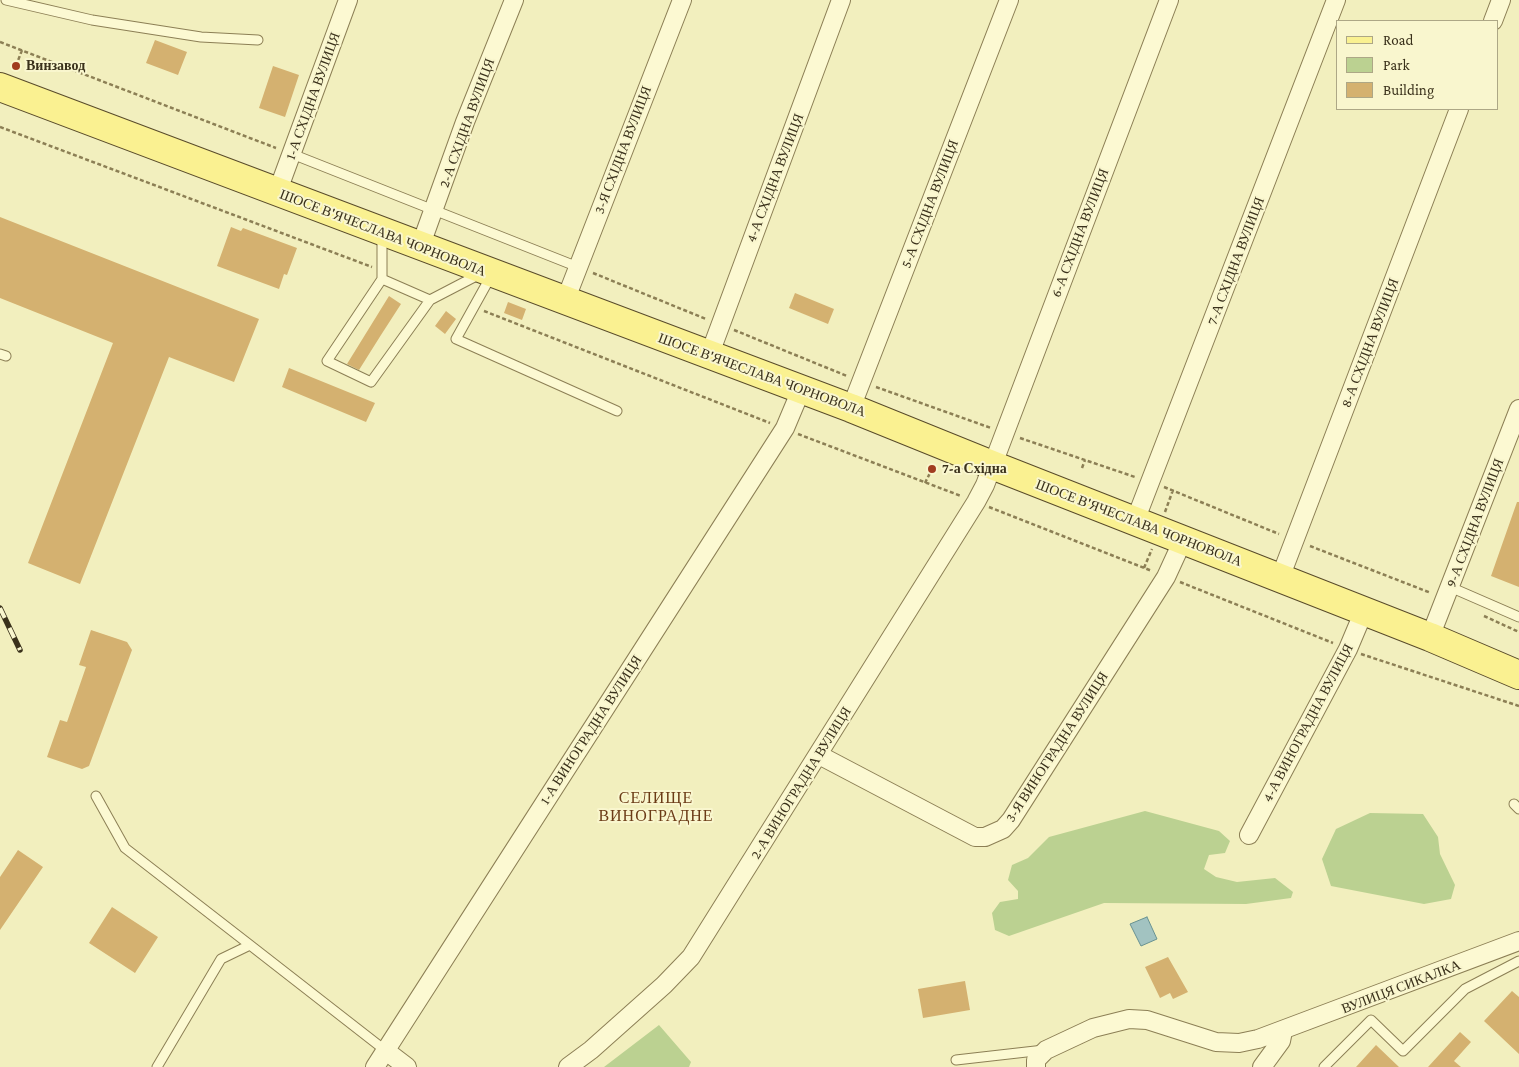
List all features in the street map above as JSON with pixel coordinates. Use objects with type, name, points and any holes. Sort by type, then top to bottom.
[{"type":"main road","name":"ШОСЕ В'ЯЧЕСЛАВА ЧОРНОВОЛА","points":[[8,77],[277,193],[851,408],[1430,636],[1519,675]]},
{"type":"street","name":"1-А СХІДНА ВУЛИЦЯ","points":[[277,193],[348,0]]},
{"type":"street","name":"2-А СХІДНА ВУЛИЦЯ","points":[[420,246],[435,210],[465,122],[514,0]]},
{"type":"street","name":"3-Я СХІДНА ВУЛИЦЯ","points":[[565,301],[682,0]]},
{"type":"street","name":"4-А СХІДНА ВУЛИЦЯ","points":[[709,356],[841,0]]},
{"type":"street","name":"5-А СХІДНА ВУЛИЦЯ","points":[[851,408],[1009,0]]},
{"type":"street","name":"6-А СХІДНА ВУЛИЦЯ","points":[[992,465],[1169,0]]},
{"type":"street","name":"7-А СХІДНА ВУЛИЦЯ","points":[[1135,521],[1336,0]]},
{"type":"street","points":[[1493,20],[1501,0]]},
{"type":"street","name":"8-А СХІДНА ВУЛИЦЯ","points":[[1280,578],[1460,110]]},
{"type":"street","name":"1-А ВИНОГРАДНА ВУЛИЦЯ","points":[[375,1067],[785,428],[802,390]]},
{"type":"street","name":"9-А СХІДНА ВУЛИЦЯ","points":[[1430,636],[1519,409]]},
{"type":"street","name":"2-А ВИНОГРАДНА ВУЛИЦЯ","points":[[568,1067],[635,1011],[679,971],[691,957],[820,755],[976,502],[992,465]]},
{"type":"street","name":"3-Я ВИНОГРАДНА ВУЛИЦЯ","points":[[820,755],[976,837],[992,835],[1011,820],[1166,577],[1183,540]]},
{"type":"street","name":"4-А ВИНОГРАДНА ВУЛИЦЯ","points":[[1250,835],[1348,649],[1364,611]]},
{"type":"street","name":"ВУЛИЦЯ СИКАЛКА","points":[[1046,1050],[1093,1028],[1129,1019],[1147,1020],[1216,1042],[1239,1043],[1283,1031],[1519,941]]},
{"type":"street","points":[[1262,1067],[1281,1041],[1283,1031]]},
{"type":"street","points":[[1036,1067],[1036,1060],[1046,1050]]},
{"type":"street","points":[[386,1051],[407,1067]]},
{"type":"lane","points":[[6,0],[92,20],[200,37],[258,40]]},
{"type":"lane","points":[[292,154],[578,267]]},
{"type":"lane","points":[[382,232],[382,275],[327,361],[371,382],[430,300],[488,272]]},
{"type":"lane","points":[[488,272],[474,307],[456,339],[617,412]]},
{"type":"lane","points":[[382,275],[430,300]]},
{"type":"lane","points":[[1448,593],[1519,617]]},
{"type":"lane","points":[[96,796],[125,848],[386,1051]]},
{"type":"lane","points":[[157,1067],[221,959],[250,945]]},
{"type":"lane","points":[[1324,1067],[1371,1020],[1403,1051],[1465,990],[1519,961]]},
{"type":"lane","points":[[956,1060],[1046,1050]]},
{"type":"path","points":[[0,42],[292,154]]},
{"type":"path","points":[[8,77],[22,50]]},
{"type":"path","points":[[0,127],[368,265],[382,275]]},
{"type":"path","points":[[578,267],[720,324]]},
{"type":"path","points":[[474,307],[1348,649],[1519,706]]},
{"type":"path","points":[[1082,468],[1085,460]]},
{"type":"path","points":[[926,483],[932,469]]},
{"type":"path","points":[[1163,517],[1173,490]]},
{"type":"path","points":[[1294,540],[1448,593]]},
{"type":"path","points":[[1144,568],[1153,545]]},
{"type":"green space","points":[[1145,811],[1219,831],[1230,841],[1225,853],[1209,855],[1204,869],[1216,877],[1237,882],[1275,878],[1293,892],[1291,898],[1246,904],[1104,903],[1009,936],[995,930],[992,913],[1000,902],[1018,899],[1018,891],[1008,880],[1012,865],[1028,858],[1049,837]]},
{"type":"green space","points":[[1370,813],[1423,814],[1438,837],[1440,854],[1455,885],[1451,899],[1424,904],[1331,886],[1322,859],[1336,829]]},
{"type":"green space","points":[[659,1025],[691,1062],[689,1067],[604,1067]]},
{"type":"water","points":[[1147,917],[1157,939],[1141,946],[1130,924]]},
{"type":"building","points":[[155,40],[187,52],[178,75],[146,63]]},
{"type":"building","points":[[273,66],[299,75],[285,117],[259,108]]},
{"type":"building","points":[[0,217],[259,319],[234,382],[169,357],[80,584],[28,563],[113,343],[0,298]]},
{"type":"building","points":[[231,227],[241,231],[243,228],[297,248],[287,275],[284,274],[279,289],[217,266]]},
{"type":"building","points":[[795,293],[834,309],[828,324],[789,308]]},
{"type":"building","points":[[389,296],[401,304],[359,370],[347,364]]},
{"type":"building","points":[[508,302],[526,309],[522,320],[504,313]]},
{"type":"building","points":[[446,311],[456,319],[445,334],[435,326]]},
{"type":"building","points":[[289,368],[375,403],[366,422],[282,387]]},
{"type":"building","points":[[1517,502],[1519,502],[1519,587],[1491,576]]},
{"type":"building","points":[[91,630],[127,642],[132,650],[89,766],[82,769],[47,757],[60,720],[67,722],[86,667],[79,665]]},
{"type":"building","points":[[18,850],[43,867],[0,930],[0,877]]},
{"type":"building","points":[[112,907],[158,937],[135,973],[89,943]]},
{"type":"building","points":[[1168,957],[1188,992],[1173,999],[1170,993],[1160,998],[1145,967]]},
{"type":"building","points":[[965,981],[970,1010],[923,1018],[918,989]]},
{"type":"building","points":[[1512,991],[1519,997],[1519,1054],[1484,1021]]},
{"type":"building","points":[[1460,1032],[1471,1042],[1454,1061],[1461,1067],[1428,1067]]},
{"type":"building","points":[[1376,1045],[1399,1067],[1356,1067]]},
{"type":"railway","points":[[0,608],[20,650]]},
{"type":"place","name":"Винзавод","points":[[16,66]]},
{"type":"place","name":"7-а Східна","points":[[932,469]]},
{"type":"district","name":"СЕЛИЩЕ ВИНОГРАДНЕ","points":[[656,807]]}]
